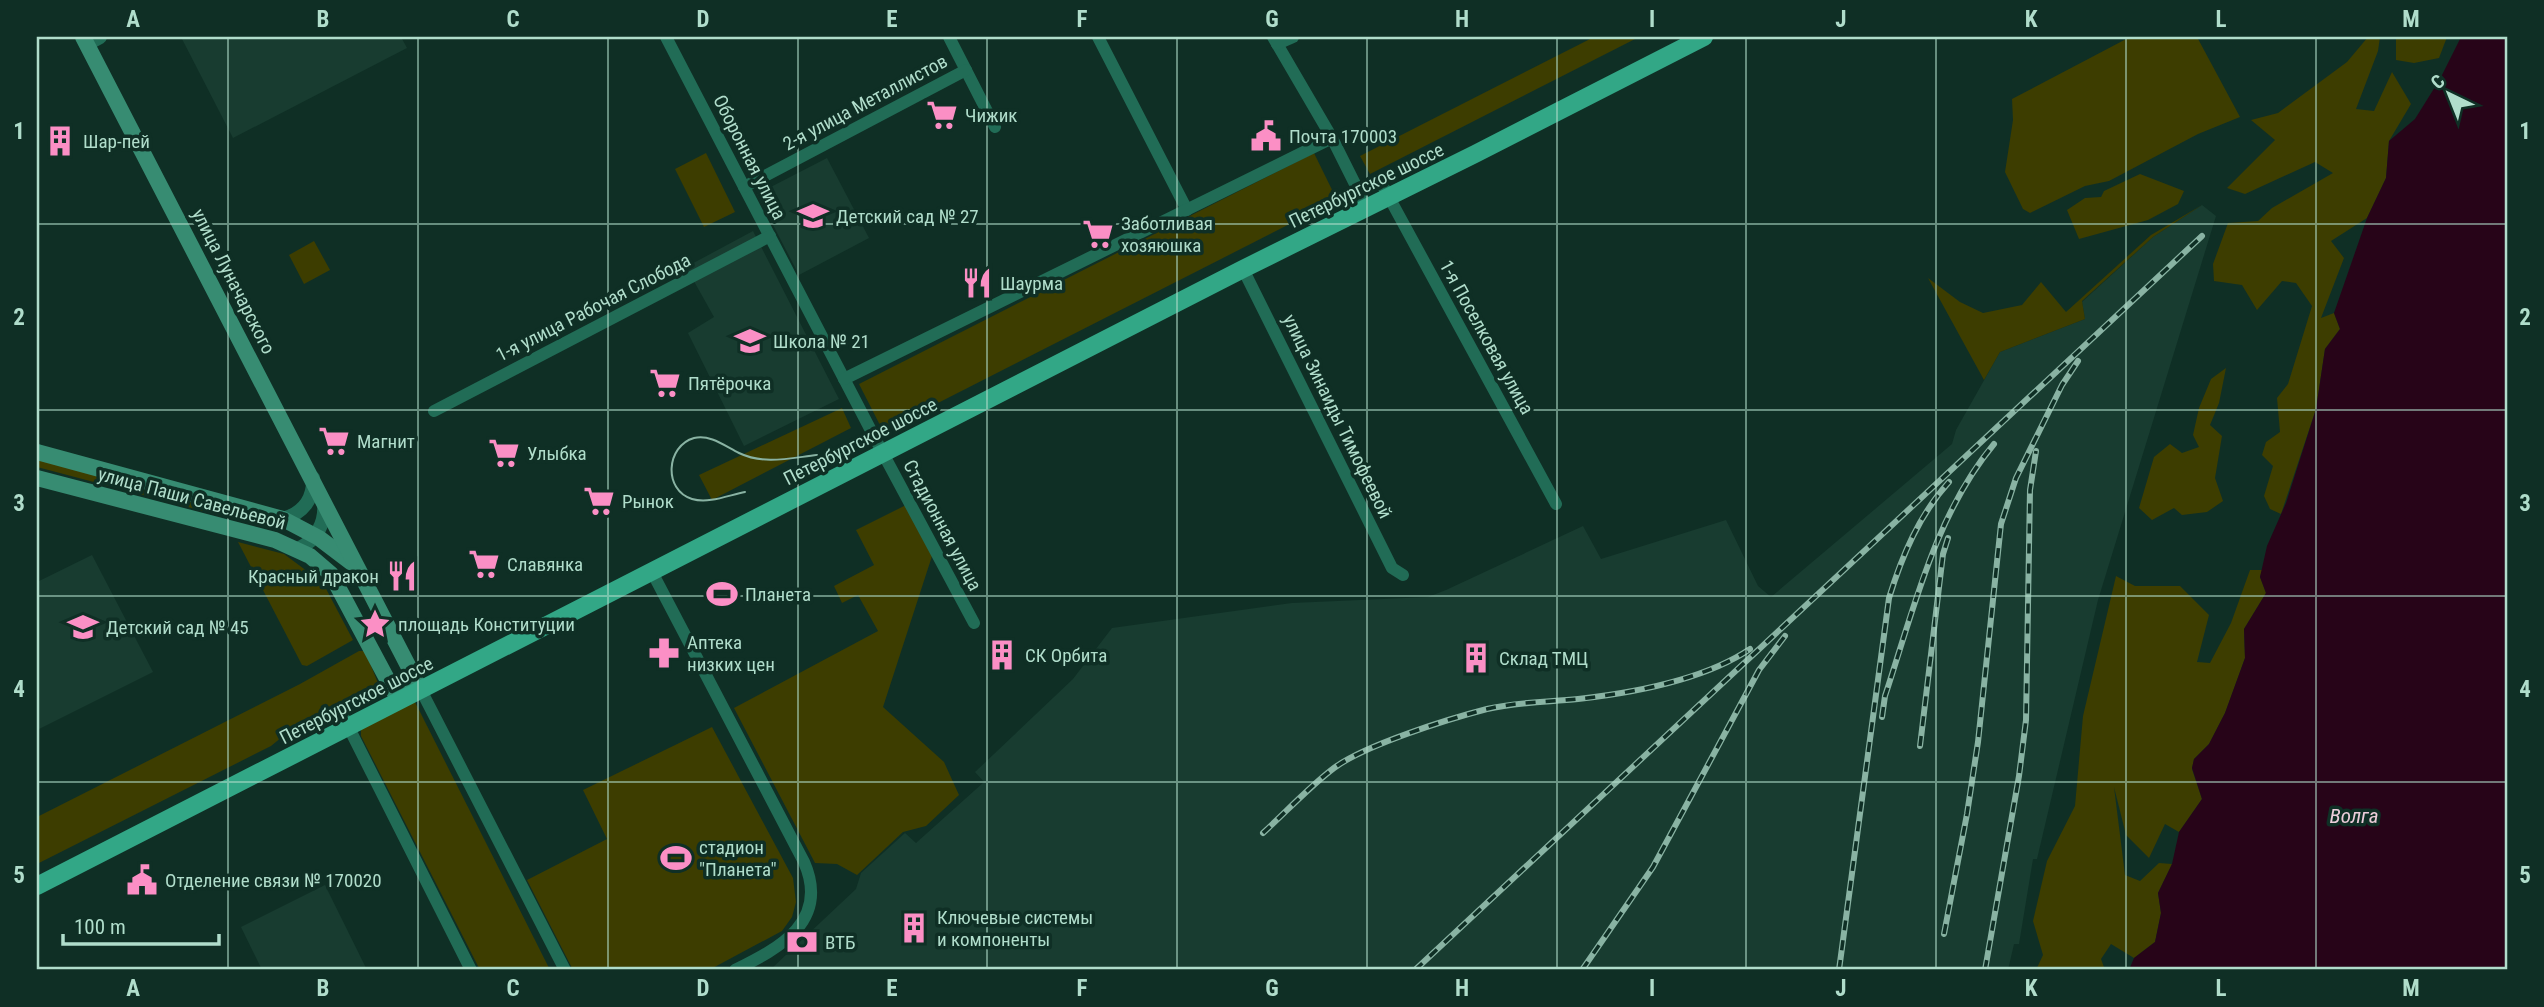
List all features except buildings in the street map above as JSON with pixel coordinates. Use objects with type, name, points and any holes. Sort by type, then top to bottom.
[{"type":"main road","name":"Петербургское шоссе","points":[[1387,192],[1681,37]]},
{"type":"main road","name":"Петербургское шоссе","points":[[37,886],[410,690],[1240,264],[1704,37]]},
{"type":"main road","name":"улица Луначарского","points":[[90,39],[347,545]]},
{"type":"main road","name":"улица Паши Савельевой","points":[[37,452],[283,519],[316,536],[359,569]]},
{"type":"main road","name":"улица Паши Савельевой","points":[[37,478],[275,540],[298,549],[321,564],[336,581],[410,690]]},
{"type":"main road","name":"улица Паши Савельевой","points":[[347,545],[410,690]]},
{"type":"main road","name":"Петербургское шоссе","points":[[37,874],[347,723]]},
{"type":"street","name":"Оборонная улица","points":[[666,37],[880,449]]},
{"type":"street","points":[[949,37],[995,127]]},
{"type":"street","points":[[1098,37],[1187,210]]},
{"type":"street","points":[[1293,37],[1275,40],[1332,138],[1365,203]]},
{"type":"street","name":"2-я улица Металлистов","points":[[744,187],[966,70]]},
{"type":"street","points":[[844,379],[1332,138]]},
{"type":"street","name":"1-я Поселковая улица","points":[[1387,192],[1556,504]]},
{"type":"street","name":"1-я улица Рабочая Слобода","points":[[434,411],[770,236]]},
{"type":"street","name":"улица Зинаиды Тимофеевой","points":[[1240,264],[1392,568],[1404,575]]},
{"type":"street","name":"Стадионная улица","points":[[880,449],[974,623]]},
{"type":"street","points":[[283,519],[296,514],[306,504],[312,492],[313,478]]},
{"type":"street","points":[[298,549],[316,536],[324,517],[323,499]]},
{"type":"street","points":[[649,567],[804,862],[812,891],[804,916],[791,936],[772,952],[735,970]]},
{"type":"street","points":[[410,690],[565,970]]},
{"type":"street","points":[[347,723],[471,970]]},
{"type":"shaded area","points":[[181,37],[401,37],[407,48],[233,138]]},
{"type":"shaded area","points":[[1594,37],[1639,37],[1370,174],[1360,156]]},
{"type":"shaded area","points":[[2130,37],[2197,37],[2240,117],[2198,134],[2109,181],[2085,186],[2030,213],[2023,209],[2005,172],[2013,120],[2012,99]]},
{"type":"shaded area","points":[[2368,37],[2380,37],[2378,51],[2356,109],[2374,111],[2392,72],[2411,104],[2389,141],[2386,178],[2367,218],[2331,241],[2344,258],[2321,318],[2334,313],[2340,329],[2325,349],[2316,409],[2281,514],[2270,509],[2264,496],[2273,466],[2262,455],[2266,442],[2280,432],[2277,398],[2288,384],[2312,306],[2296,283],[2282,281],[2257,310],[2242,285],[2214,281],[2213,264],[2228,223],[2258,221],[2272,208],[2333,173],[2315,162],[2245,194],[2227,188],[2275,140],[2251,120],[2278,113],[2347,62]]},
{"type":"shaded area","points":[[2396,37],[2447,37],[2439,58],[2414,63],[2396,60]]},
{"type":"shaded area","points":[[706,153],[735,212],[704,227],[675,169]]},
{"type":"shaded area","points":[[1314,153],[1337,200],[883,431],[859,384]]},
{"type":"shaded area","name":"Детский сад № 27","points":[[827,158],[869,238],[799,275],[757,194]]},
{"type":"shaded area","points":[[2140,174],[2184,191],[2178,204],[2148,220],[2079,239],[2067,210],[2085,198],[2101,197],[2104,191]]},
{"type":"shaded area","points":[[2202,205],[2216,216],[2098,600],[2037,859],[2033,859],[2019,944],[2014,944],[2008,970],[770,970],[856,889],[861,873],[905,833],[916,843],[984,782],[975,772],[1073,679],[1112,628],[1292,603],[1428,597],[1583,526],[1601,559],[1726,520],[1758,586],[1771,597],[1952,444],[1956,430],[2000,352],[2085,319],[2082,302],[2153,237]]},
{"type":"shaded area","points":[[2202,205],[2153,237],[2082,301],[2085,319],[2000,352],[1984,380],[1928,278],[1960,302],[1983,313],[2022,305],[2041,282],[2066,312],[2151,235]]},
{"type":"shaded area","name":"Школа № 21","points":[[753,231],[839,399],[744,446],[688,333],[714,317],[686,267]]},
{"type":"shaded area","points":[[314,241],[330,270],[304,284],[289,255]]},
{"type":"shaded area","points":[[2226,368],[2219,403],[2210,425],[2222,436],[2215,478],[2223,501],[2207,512],[2182,515],[2174,508],[2152,520],[2139,508],[2154,457],[2170,444],[2182,453],[2199,447],[2193,435],[2199,408],[2211,379]]},
{"type":"shaded area","points":[[842,408],[851,428],[712,500],[699,475]]},
{"type":"shaded area","points":[[37,457],[160,489],[158,499],[37,467]]},
{"type":"shaded area","points":[[167,491],[259,518],[255,524],[164,501]]},
{"type":"shaded area","points":[[906,505],[933,553],[883,707],[944,762],[959,795],[926,826],[903,832],[857,875],[837,864],[815,863],[734,708],[878,631],[858,595],[842,603],[834,586],[874,565],[856,530]]},
{"type":"shaded area","points":[[238,542],[284,554],[323,583],[353,640],[307,666],[302,665]]},
{"type":"shaded area","name":"Детский сад № 45","points":[[92,555],[153,672],[37,730],[37,582]]},
{"type":"shaded area","points":[[2250,570],[2262,570],[2260,577],[2266,593],[2244,629],[2245,658],[2225,713],[2209,744],[2194,759],[2192,769],[2202,799],[2179,832],[2165,824],[2149,858],[2126,835],[2114,787],[2125,875],[2140,881],[2159,863],[2172,864],[2158,893],[2161,913],[2155,942],[2134,958],[2111,944],[2101,959],[2105,970],[2036,970],[2043,955],[2033,921],[2047,861],[2075,806],[2083,716],[2116,576],[2135,586],[2180,586],[2209,615],[2197,662],[2210,663],[2231,623]]},
{"type":"shaded area","points":[[359,651],[365,651],[380,688],[37,864],[37,817],[300,684]]},
{"type":"shaded area","points":[[414,700],[550,970],[480,970],[361,736],[361,729]]},
{"type":"shaded area","name":"стадион \"Планета\"","points":[[712,727],[793,878],[796,902],[792,917],[782,931],[709,970],[573,970],[527,880],[607,839],[583,790]]},
{"type":"shaded area","points":[[325,885],[367,970],[262,970],[241,927]]},
{"type":"water","name":"Волга","points":[[2461,37],[2507,37],[2507,970],[2129,970],[2134,958],[2155,942],[2161,913],[2158,893],[2172,864],[2179,832],[2202,799],[2192,768],[2194,759],[2209,744],[2225,713],[2245,658],[2244,629],[2266,593],[2260,577],[2267,546],[2286,503],[2316,409],[2325,349],[2340,329],[2334,313],[2367,218],[2386,178],[2389,141],[2415,119],[2440,79]]},
{"type":"tram line","points":[[745,492],[705,500],[692,499],[676,487],[673,458],[685,443],[700,437],[712,439],[748,457],[758,459],[777,460],[817,455]]},
{"type":"railway","points":[[1415,970],[2202,236]]},
{"type":"railway","points":[[1944,934],[1978,742],[2001,524],[2016,478],[2062,385],[2078,361]]},
{"type":"railway","points":[[1882,717],[1885,696],[1906,630],[1941,532],[1956,501],[1994,444]]},
{"type":"railway","points":[[1985,970],[2019,776],[2026,720],[2030,490],[2036,451]]},
{"type":"railway","points":[[1839,970],[1889,598],[1913,537],[1929,508],[1949,482]]},
{"type":"railway","points":[[1920,746],[1943,554],[1948,538]]},
{"type":"railway","points":[[1582,970],[1653,867],[1759,670],[1785,636]]},
{"type":"railway","points":[[1263,833],[1334,768],[1366,750],[1408,734],[1487,709],[1644,689],[1690,677],[1732,660],[1750,649]]},
{"type":"place","name":"Чижик","points":[[942,115]]},
{"type":"place","name":"Почта 170003","points":[[1266,136]]},
{"type":"place","name":"Шар-пей","points":[[60,141]]},
{"type":"place","name":"Детский сад № 27","points":[[813,216]]},
{"type":"place","name":"Заботливая хозяюшка","points":[[1098,234]]},
{"type":"place","name":"Шаурма","points":[[977,283]]},
{"type":"place","name":"Школа № 21","points":[[750,341]]},
{"type":"place","name":"Пятёрочка","points":[[665,383]]},
{"type":"place","name":"Магнит","points":[[334,441]]},
{"type":"place","name":"Улыбка","points":[[504,453]]},
{"type":"place","name":"Рынок","points":[[599,501]]},
{"type":"place","name":"Славянка","points":[[484,564]]},
{"type":"place","name":"Красный дракон","points":[[402,576]]},
{"type":"place","name":"Планета","points":[[722,594]]},
{"type":"place","name":"площадь Конституции","points":[[375,624]]},
{"type":"place","name":"Детский сад № 45","points":[[83,627]]},
{"type":"place","name":"Аптека низких цен","points":[[664,653]]},
{"type":"place","name":"СК Орбита","points":[[1002,655]]},
{"type":"place","name":"Склад ТМЦ","points":[[1476,658]]},
{"type":"place","name":"стадион \"Планета\"","points":[[676,858]]},
{"type":"place","name":"Отделение связи № 170020","points":[[142,880]]},
{"type":"place","name":"Ключевые системы и компоненты","points":[[914,928]]},
{"type":"place","name":"ВТБ","points":[[802,942]]}]
